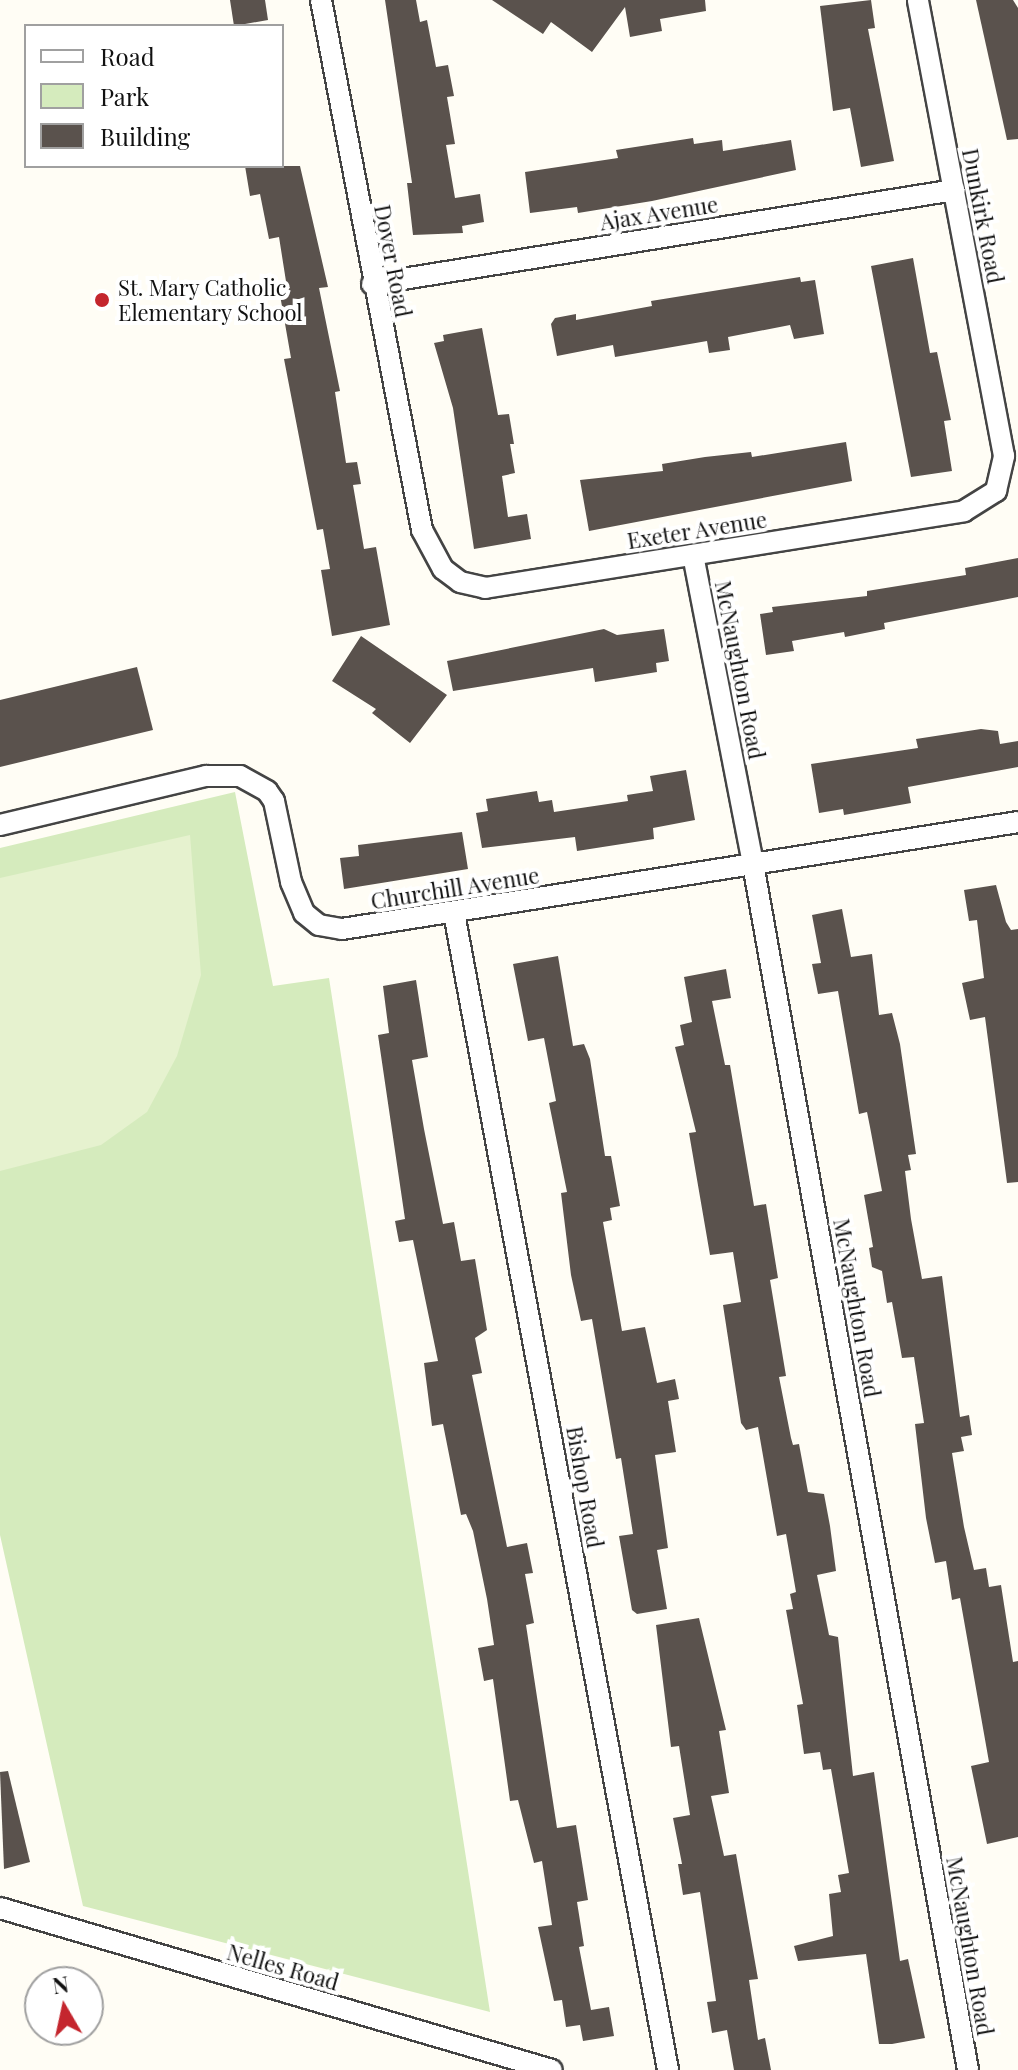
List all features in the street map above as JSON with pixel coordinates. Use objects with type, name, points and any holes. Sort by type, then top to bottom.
[{"type":"street","name":"Dover Road","points":[[321,0],[372,284],[422,530]]},
{"type":"street","name":"Dunkirk Road","points":[[918,0],[1004,460],[999,487]]},
{"type":"street","name":"Ajax Avenue","points":[[372,284],[954,190]]},
{"type":"street","name":"Exeter Avenue","points":[[422,530],[443,569],[460,582],[485,588],[964,511],[985,502],[999,487]]},
{"type":"street","name":"McNaughton Road","points":[[693,555],[753,864],[968,2070]]},
{"type":"street","name":"Churchill Avenue","points":[[0,825],[206,776],[240,776],[267,791],[274,801],[295,896],[319,925],[358,928],[1018,822]]},
{"type":"street","name":"Bishop Road","points":[[454,913],[668,2070]]},
{"type":"street","name":"Nelles Road","points":[[0,1908],[552,2070]]},
{"type":"green space","points":[[235,792],[273,986],[329,978],[490,2012],[83,1906],[0,1535],[0,848]]},
{"type":"green space","points":[[190,835],[201,975],[177,1056],[147,1112],[101,1145],[0,1171],[0,878]]},
{"type":"building","points":[[230,0],[265,0],[268,20],[234,24]]},
{"type":"building","points":[[385,0],[416,0],[420,22],[427,20],[436,67],[448,65],[454,96],[447,97],[455,144],[446,145],[455,198],[480,194],[484,222],[462,226],[463,233],[413,235],[407,183],[412,183]]},
{"type":"building","points":[[492,0],[705,0],[706,11],[660,19],[662,31],[630,37],[625,7],[592,52],[551,22],[543,34]]},
{"type":"building","points":[[871,0],[875,28],[868,29],[894,161],[861,167],[850,108],[833,111],[820,6]]},
{"type":"building","points":[[976,0],[1013,0],[1018,8],[1018,139],[1007,140]]},
{"type":"building","points":[[693,138],[694,144],[722,140],[723,151],[791,140],[796,170],[652,201],[578,213],[577,207],[530,213],[525,172],[618,158],[616,150]]},
{"type":"building","points":[[300,166],[328,287],[319,288],[340,391],[335,392],[346,463],[357,462],[361,484],[353,485],[364,549],[376,547],[390,625],[332,636],[321,570],[330,569],[323,529],[317,530],[284,359],[291,358],[280,295],[288,294],[279,237],[269,239],[260,194],[250,196],[245,168]]},
{"type":"building","points":[[913,258],[930,353],[937,352],[951,420],[944,421],[952,471],[911,477],[871,266]]},
{"type":"building","points":[[800,277],[801,282],[815,280],[824,334],[794,339],[790,325],[728,337],[730,350],[709,353],[707,341],[615,357],[613,345],[557,356],[551,324],[555,318],[576,314],[576,320],[652,306],[651,301]]},
{"type":"building","points":[[482,328],[498,415],[509,414],[514,444],[510,444],[515,473],[502,476],[508,517],[527,514],[531,539],[474,549],[453,408],[434,343],[444,341],[443,335]]},
{"type":"building","points":[[846,442],[852,481],[589,531],[580,480],[663,471],[662,464],[705,457],[751,452],[752,457]]},
{"type":"building","points":[[1018,558],[1018,597],[884,623],[885,629],[845,637],[844,632],[792,641],[794,651],[766,655],[760,614],[773,612],[772,607],[867,596],[867,591],[966,575],[965,568]]},
{"type":"building","points":[[604,629],[617,635],[664,629],[669,661],[656,663],[657,672],[595,682],[593,668],[453,691],[447,661]]},
{"type":"building","points":[[361,636],[447,695],[410,743],[372,713],[376,709],[332,681]]},
{"type":"building","points":[[137,667],[153,730],[0,767],[0,700]]},
{"type":"building","points":[[981,729],[998,731],[1000,744],[1018,741],[1018,767],[908,787],[911,803],[844,815],[843,809],[819,813],[811,764],[918,748],[916,739]]},
{"type":"building","points":[[686,770],[695,820],[653,828],[654,839],[577,851],[575,837],[482,848],[476,813],[488,811],[486,799],[537,791],[539,802],[552,800],[554,812],[628,801],[627,795],[653,791],[650,776]]},
{"type":"building","points":[[462,832],[468,869],[344,889],[340,858],[359,856],[358,845]]},
{"type":"building","points":[[996,885],[1006,922],[1011,930],[1018,929],[1018,1182],[1007,1183],[985,1017],[970,1020],[962,983],[984,978],[977,920],[969,921],[964,890]]},
{"type":"building","points":[[842,909],[851,957],[872,954],[879,1015],[892,1013],[900,1044],[916,1154],[908,1155],[911,1170],[905,1171],[922,1279],[942,1276],[960,1417],[969,1415],[972,1435],[961,1437],[964,1451],[952,1453],[964,1527],[974,1570],[986,1568],[989,1587],[1001,1585],[1013,1662],[1018,1661],[1018,1837],[987,1844],[971,1766],[989,1762],[960,1598],[952,1600],[946,1561],[935,1563],[926,1518],[915,1424],[924,1423],[914,1357],[902,1358],[892,1302],[887,1303],[882,1271],[872,1267],[869,1248],[873,1247],[864,1195],[882,1191],[870,1127],[867,1112],[859,1114],[838,991],[818,994],[812,964],[821,963],[812,915]]},
{"type":"building","points":[[558,956],[573,1046],[584,1044],[590,1059],[605,1156],[611,1156],[620,1206],[610,1208],[612,1220],[603,1222],[622,1331],[645,1327],[657,1383],[675,1379],[679,1399],[668,1401],[676,1452],[655,1455],[668,1548],[657,1550],[667,1609],[637,1614],[632,1610],[619,1536],[633,1534],[621,1458],[616,1459],[592,1319],[581,1321],[571,1275],[561,1193],[567,1192],[549,1103],[556,1101],[544,1038],[528,1041],[513,964]]},
{"type":"building","points":[[726,969],[731,998],[712,1001],[725,1065],[730,1065],[754,1206],[766,1204],[778,1278],[770,1280],[786,1376],[779,1377],[791,1438],[793,1445],[799,1444],[808,1492],[824,1494],[830,1526],[836,1571],[817,1575],[829,1635],[838,1637],[853,1776],[874,1772],[900,1961],[908,1959],[925,2038],[892,2044],[879,2044],[866,1954],[798,1961],[794,1946],[833,1936],[829,1894],[841,1892],[838,1875],[849,1873],[831,1769],[823,1770],[820,1752],[804,1754],[797,1705],[803,1704],[786,1610],[793,1609],[790,1594],[796,1592],[786,1534],[777,1536],[758,1427],[746,1430],[741,1423],[723,1305],[741,1302],[733,1252],[710,1255],[689,1133],[696,1132],[675,1047],[684,1045],[680,1025],[692,1022],[684,977]]},
{"type":"building","points":[[416,980],[428,1057],[412,1060],[424,1129],[443,1224],[454,1222],[461,1261],[475,1259],[487,1330],[475,1338],[482,1373],[472,1375],[507,1547],[527,1543],[533,1573],[525,1574],[534,1623],[526,1625],[557,1828],[576,1825],[588,1900],[577,1902],[584,1946],[579,1947],[591,2010],[609,2007],[614,2036],[583,2041],[580,2025],[566,2027],[562,2000],[554,2001],[538,1927],[552,1925],[542,1861],[534,1863],[518,1800],[510,1801],[493,1679],[484,1681],[478,1648],[494,1645],[473,1531],[466,1514],[461,1515],[443,1424],[432,1426],[424,1363],[438,1361],[413,1240],[399,1242],[395,1221],[405,1219],[378,1035],[389,1033],[383,986]]},
{"type":"building","points":[[699,1618],[726,1730],[719,1731],[729,1793],[711,1796],[724,1856],[736,1854],[758,1979],[749,1980],[758,2040],[765,2038],[771,2070],[734,2070],[727,2030],[712,2033],[707,2002],[716,2001],[700,1892],[683,1895],[678,1864],[682,1864],[673,1818],[690,1815],[679,1746],[671,1747],[656,1625]]},
{"type":"building","points":[[8,1771],[30,1862],[4,1869],[0,1772]]},
{"type":"place","name":"St. Mary Catholic Elementary School","points":[[102,300]]}]
